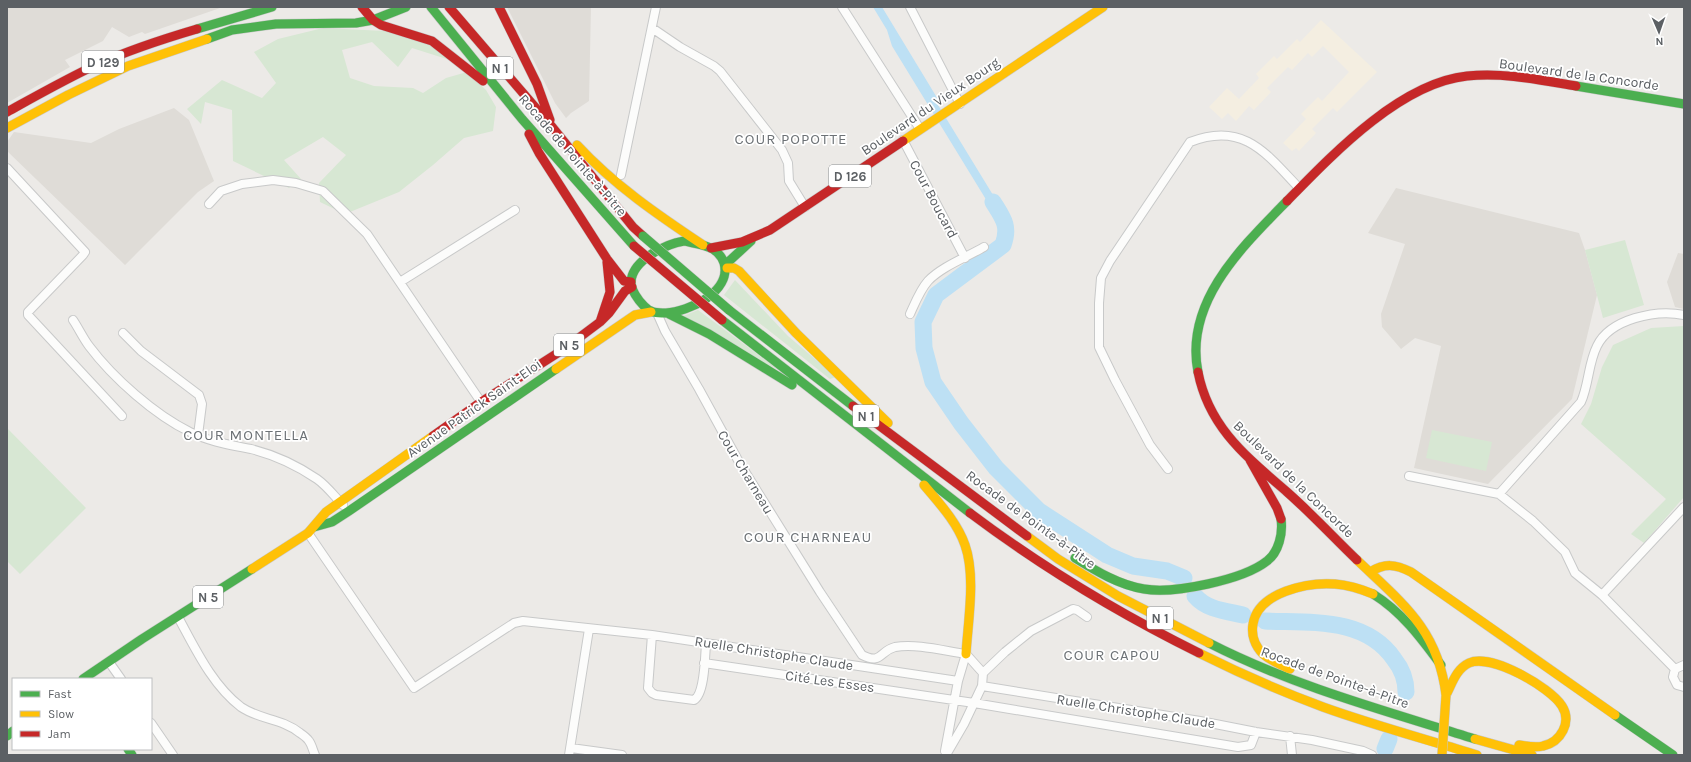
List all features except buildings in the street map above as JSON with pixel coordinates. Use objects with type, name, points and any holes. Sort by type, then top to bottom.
[{"type":"main road","name":"D 129","points":[[7,112],[57,84],[110,59],[206,26],[272,7]]},
{"type":"main road","points":[[362,7],[373,20],[388,28],[432,41],[458,60],[512,107]]},
{"type":"main road","name":"D 129","points":[[7,128],[68,94],[128,66],[232,30],[264,24],[356,23],[373,20],[406,7]]},
{"type":"main road","name":"Rocade de Pointe-à-Pitre","points":[[431,7],[522,119],[634,246],[722,320],[989,528],[1067,581],[1159,633],[1249,677],[1303,699],[1403,733],[1476,755]]},
{"type":"main road","name":"Rocade de Pointe-à-Pitre","points":[[449,7],[643,236],[729,310],[891,435],[1058,559],[1118,596],[1223,650],[1281,675],[1343,697],[1485,742],[1532,755]]},
{"type":"main road","points":[[499,7],[537,84],[553,128]]},
{"type":"main road","name":"Boulevard du Vieux Bourg","points":[[707,247],[727,246],[752,240],[770,230],[1103,7]]},
{"type":"main road","name":"Boulevard de la Concorde","points":[[1442,755],[1446,694],[1442,666],[1430,639],[1416,619],[1370,572],[1248,457],[1218,423],[1202,391],[1198,372],[1196,337],[1203,313],[1210,295],[1228,265],[1264,224],[1299,188],[1360,131],[1407,98],[1439,82],[1460,77],[1506,76],[1574,85],[1664,100],[1684,105]]},
{"type":"main road","points":[[497,94],[530,135]]},
{"type":"main road","points":[[545,105],[586,156],[641,203],[719,254],[726,266],[725,276],[721,284],[709,297],[692,307],[669,314],[654,313],[638,299],[632,284],[637,268],[642,262],[670,243],[684,241],[707,247]]},
{"type":"main road","points":[[522,119],[539,153],[607,259],[624,281],[632,284]]},
{"type":"main road","points":[[568,146],[586,156]]},
{"type":"main road","name":"Boulevard du Vieux Bourg","points":[[726,266],[752,240]]},
{"type":"main road","points":[[600,322],[608,303],[611,284],[607,259]]},
{"type":"main road","points":[[726,266],[739,271],[791,328],[917,453]]},
{"type":"main road","name":"Avenue Patrick Saint-Eloi","points":[[311,530],[326,512],[481,402],[564,349],[600,322],[632,284]]},
{"type":"main road","name":"Avenue Patrick Saint-Eloi","points":[[85,678],[311,530],[332,522],[349,512],[629,318],[635,315],[654,313]]},
{"type":"main road","points":[[669,314],[709,334],[880,443]]},
{"type":"main road","points":[[824,406],[891,458],[932,494]]},
{"type":"main road","points":[[893,453],[947,512],[965,544],[971,573],[966,654]]},
{"type":"main road","points":[[992,509],[1003,513],[1097,571],[1123,583],[1143,589],[1174,589],[1240,574],[1256,568],[1268,560],[1276,552],[1281,535],[1282,524],[1274,505],[1248,457]]},
{"type":"main road","points":[[1370,572],[1379,566],[1388,564],[1397,565],[1411,572],[1673,755]]},
{"type":"main road","points":[[1343,697],[1322,684],[1287,668],[1264,655],[1254,641],[1252,634],[1254,618],[1263,604],[1285,592],[1300,588],[1332,584],[1352,586],[1372,594],[1392,606],[1421,637],[1442,666]]},
{"type":"main road","points":[[1446,694],[1461,669],[1469,663],[1488,661],[1505,666],[1553,696],[1564,710],[1566,727],[1561,735],[1549,745],[1535,747],[1500,741],[1485,742]]},
{"type":"street","points":[[621,175],[656,7]]},
{"type":"street","points":[[842,7],[920,129]]},
{"type":"street","points":[[910,7],[960,104]]},
{"type":"street","points":[[652,28],[720,71],[786,156],[789,181],[805,207]]},
{"type":"street","points":[[1168,469],[1150,445],[1099,347],[1099,303],[1101,278],[1110,261],[1190,142],[1210,136],[1240,138],[1257,146],[1273,160],[1299,188]]},
{"type":"street","name":"Cour Boucard","points":[[903,140],[965,258]]},
{"type":"street","points":[[7,168],[85,252],[28,312],[28,315],[122,416]]},
{"type":"street","points":[[209,204],[221,191],[242,184],[273,180],[296,183],[323,191],[367,234],[481,402]]},
{"type":"street","points":[[400,282],[515,210]]},
{"type":"street","points":[[910,314],[920,292],[928,281],[939,272],[984,247]]},
{"type":"street","name":"Cour Charneau","points":[[654,313],[699,389],[739,462],[820,592],[862,655],[870,659],[878,658],[893,648],[905,646],[966,654]]},
{"type":"street","points":[[1499,494],[1581,402],[1593,356],[1602,337],[1616,326],[1632,319],[1659,314],[1684,315]]},
{"type":"street","points":[[73,320],[89,346],[119,380],[160,414],[190,432],[220,443],[279,457],[318,480],[349,512]]},
{"type":"street","points":[[123,333],[142,351],[198,395],[202,404],[198,435]]},
{"type":"street","points":[[1409,476],[1499,494],[1533,521],[1565,552],[1575,573],[1602,595],[1675,669]]},
{"type":"street","points":[[1602,595],[1684,507]]},
{"type":"street","name":"Ruelle Christophe Claude","points":[[311,530],[414,688],[514,623],[523,621],[652,635],[958,681]]},
{"type":"street","points":[[945,755],[982,686],[983,673],[1005,652],[1031,631],[1073,610],[1077,610],[1087,617]]},
{"type":"street","points":[[178,617],[200,656],[222,689],[242,707],[260,716],[275,719],[291,726],[309,740],[315,755]]},
{"type":"street","points":[[589,629],[570,751],[622,755]]},
{"type":"street","points":[[652,635],[648,688],[656,695],[694,700],[697,699],[701,689],[706,643]]},
{"type":"street","points":[[966,654],[983,673]]},
{"type":"street","points":[[945,755],[958,681],[966,654]]},
{"type":"street","points":[[109,662],[120,678]]},
{"type":"street","name":"Cité Les Esses","points":[[704,663],[955,700],[1238,747],[1251,745],[1256,732]]},
{"type":"street","points":[[1684,664],[1675,669],[1673,675],[1673,680],[1677,685],[1684,687]]},
{"type":"street","name":"Ruelle Christophe Claude","points":[[982,686],[1200,721],[1256,732],[1290,736],[1344,747],[1372,755]]},
{"type":"street","points":[[152,724],[174,755]]},
{"type":"street","points":[[1290,736],[1292,755]]},
{"type":"shaded area","points":[[7,7],[223,7],[145,34],[142,32],[129,37],[112,27],[103,41],[65,60],[70,67],[7,103]]},
{"type":"shaded area","points":[[507,7],[591,7],[589,101],[566,118],[555,103]]},
{"type":"shaded area","points":[[1321,20],[1377,72],[1337,112],[1333,108],[1312,129],[1316,133],[1299,151],[1296,148],[1292,151],[1283,143],[1306,119],[1301,114],[1318,97],[1322,101],[1349,72],[1323,46],[1312,57],[1308,53],[1292,70],[1288,67],[1267,88],[1271,92],[1254,110],[1249,106],[1236,121],[1228,113],[1222,119],[1209,107],[1227,88],[1239,99],[1259,78],[1256,74],[1274,56],[1277,59],[1297,39],[1300,42]]},
{"type":"shaded area","points":[[174,108],[189,120],[214,181],[198,192],[125,265],[7,151],[7,142],[14,132],[91,143],[119,129]]},
{"type":"shaded area","points":[[1396,188],[1579,233],[1585,250],[1597,295],[1572,399],[1488,484],[1414,468],[1441,346],[1415,338],[1401,349],[1382,327],[1381,314],[1405,244],[1368,233]]},
{"type":"shaded area","points":[[1678,253],[1684,254],[1684,309],[1675,307],[1667,282]]},
{"type":"green space","points":[[323,28],[385,31],[425,40],[453,61],[412,48],[398,67],[372,42],[342,50],[350,78],[374,86],[413,88],[423,93],[446,78],[467,72],[486,90],[496,107],[493,131],[464,138],[399,192],[345,214],[320,202],[319,183],[346,155],[323,137],[284,160],[301,179],[289,188],[233,161],[232,110],[205,102],[201,124],[187,109],[222,80],[262,98],[276,83],[254,52],[278,39]]},
{"type":"green space","points":[[1625,240],[1644,305],[1603,318],[1585,250]]},
{"type":"green space","points":[[735,280],[788,336],[836,377],[830,379],[724,295]]},
{"type":"green space","points":[[698,310],[780,371],[681,317]]},
{"type":"green space","points":[[1684,326],[1684,497],[1644,543],[1631,534],[1666,499],[1581,424],[1591,404],[1602,367],[1613,345],[1651,328]]},
{"type":"green space","points":[[7,428],[86,508],[20,574],[7,561]]},
{"type":"green space","points":[[1432,430],[1492,442],[1486,471],[1426,458]]},
{"type":"water","points":[[873,7],[882,7],[939,101],[938,105],[1004,213],[1005,222],[997,217],[990,206],[892,46],[887,30]]},
{"type":"waterway","points":[[993,202],[1006,227],[1003,245],[936,295],[923,322],[924,348],[933,382],[961,423],[996,468],[1039,511],[1107,555],[1133,566],[1167,571],[1184,578]]},
{"type":"waterway","points":[[1195,596],[1200,601],[1211,607],[1243,615]]},
{"type":"waterway","points":[[1265,621],[1336,625],[1353,629],[1368,636],[1382,645],[1397,663],[1404,678],[1406,692]]},
{"type":"waterway","points":[[1385,749],[1389,739]]},
{"type":"traffic: fast","points":[[197,29],[272,7]]},
{"type":"traffic: fast","points":[[207,39],[232,30],[276,24],[356,23],[373,20],[406,7]]},
{"type":"traffic: fast","points":[[431,7],[522,119],[634,246]]},
{"type":"traffic: fast","points":[[1576,86],[1684,104]]},
{"type":"traffic: fast","points":[[1198,372],[1196,346],[1200,322],[1208,299],[1220,278],[1235,257],[1287,201]]},
{"type":"traffic: fast","points":[[643,236],[729,310]]},
{"type":"traffic: fast","points":[[684,241],[711,248],[720,255],[724,263],[725,273],[721,283],[715,291],[706,298],[685,309],[666,313],[651,311],[642,304],[634,292],[631,285],[633,274],[643,260],[651,254],[660,249],[684,241]]},
{"type":"traffic: fast","points":[[726,264],[751,241]]},
{"type":"traffic: fast","points":[[729,310],[853,406]]},
{"type":"traffic: fast","points":[[669,314],[709,334],[792,385]]},
{"type":"traffic: fast","points":[[722,320],[970,513]]},
{"type":"traffic: fast","points":[[314,527],[332,522],[349,511],[556,369]]},
{"type":"traffic: fast","points":[[1075,558],[1117,581],[1144,589],[1172,589],[1208,584],[1242,574],[1267,561],[1275,553],[1279,542],[1281,536],[1281,519]]},
{"type":"traffic: fast","points":[[84,678],[142,639],[252,569]]},
{"type":"traffic: fast","points":[[1373,594],[1402,617],[1441,665]]},
{"type":"traffic: fast","points":[[1209,643],[1273,672],[1340,697],[1475,739]]},
{"type":"traffic: fast","points":[[1615,715],[1673,755]]},
{"type":"traffic: fast","points":[[7,736],[12,732]]},
{"type":"traffic: fast","points":[[129,750],[132,755]]},
{"type":"traffic: slow","points":[[903,141],[1103,7]]},
{"type":"traffic: slow","points":[[7,128],[68,95],[128,66],[207,39]]},
{"type":"traffic: slow","points":[[577,145],[591,160],[637,199],[703,245]]},
{"type":"traffic: slow","points":[[727,268],[734,268],[739,271],[796,333],[888,423]]},
{"type":"traffic: slow","points":[[556,369],[635,315],[651,312]]},
{"type":"traffic: slow","points":[[252,569],[308,533],[326,512],[433,436]]},
{"type":"traffic: slow","points":[[924,485],[957,528],[962,537],[968,557],[971,584],[966,654]]},
{"type":"traffic: slow","points":[[1027,536],[1058,559],[1118,596],[1209,643]]},
{"type":"traffic: slow","points":[[1357,560],[1403,604],[1426,635],[1435,652],[1442,672],[1446,695]]},
{"type":"traffic: slow","points":[[1370,572],[1385,566],[1400,567],[1411,572],[1615,715]]},
{"type":"traffic: slow","points":[[1290,669],[1273,661],[1263,654],[1254,640],[1253,624],[1257,613],[1264,604],[1286,591],[1312,585],[1335,584],[1364,590],[1373,594]]},
{"type":"traffic: slow","points":[[1199,653],[1260,682],[1342,714],[1477,755]]},
{"type":"traffic: slow","points":[[1446,695],[1461,669],[1469,663],[1479,661],[1505,667],[1533,681],[1546,690],[1562,706],[1566,718],[1565,725],[1560,736],[1549,744],[1534,747],[1519,745]]},
{"type":"traffic: slow","points":[[1442,755],[1446,695]]},
{"type":"traffic: slow","points":[[1475,739],[1532,755]]},
{"type":"traffic: jam","points":[[362,7],[373,20],[381,25],[432,41],[483,81]]},
{"type":"traffic: jam","points":[[449,7],[553,128],[633,227],[643,236]]},
{"type":"traffic: jam","points":[[499,7],[537,84],[550,120]]},
{"type":"traffic: jam","points":[[7,112],[96,65],[146,45],[197,29]]},
{"type":"traffic: jam","points":[[1287,201],[1346,143],[1392,106],[1417,92],[1442,81],[1467,76],[1494,75],[1522,77],[1576,86]]},
{"type":"traffic: jam","points":[[529,134],[539,153],[607,259],[624,281],[631,282]]},
{"type":"traffic: jam","points":[[711,248],[742,242],[770,230],[903,141]]},
{"type":"traffic: jam","points":[[634,246],[722,320]]},
{"type":"traffic: jam","points":[[600,322],[610,292],[607,262]]},
{"type":"traffic: jam","points":[[433,436],[481,402],[564,349],[600,322],[609,313],[625,291],[632,287]]},
{"type":"traffic: jam","points":[[1198,372],[1203,392],[1211,409],[1220,425],[1232,440],[1357,560]]},
{"type":"traffic: jam","points":[[853,406],[1027,536]]},
{"type":"traffic: jam","points":[[1250,460],[1277,508],[1281,519]]},
{"type":"traffic: jam","points":[[970,513],[1025,552],[1081,588],[1139,622],[1199,653]]},
{"type":"district","name":"COUR POPOTTE","points":[[791,139]]},
{"type":"district","name":"COUR MONTELLA","points":[[246,435]]},
{"type":"district","name":"COUR CHARNEAU","points":[[808,537]]},
{"type":"district","name":"COUR CAPOU","points":[[1112,655]]}]
